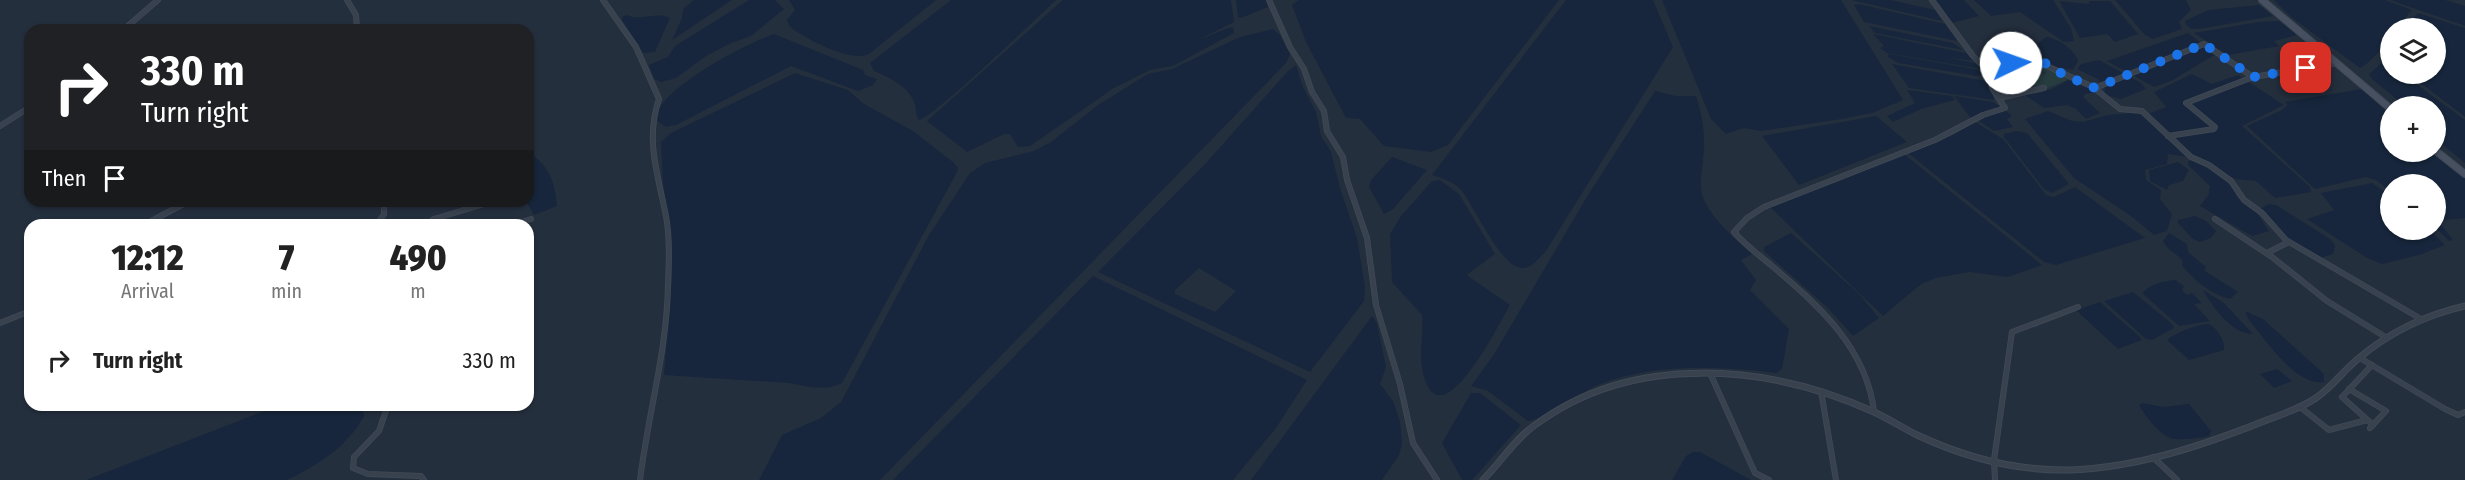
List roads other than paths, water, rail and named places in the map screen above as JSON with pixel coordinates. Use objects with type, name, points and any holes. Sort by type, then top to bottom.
[{"type":"main road","points":[[2262,0],[2293,29],[2380,100]]},
{"type":"main road","points":[[2446,159],[2465,174]]},
{"type":"street","points":[[130,24],[158,0]]},
{"type":"street","points":[[347,0],[356,15],[357,24]]},
{"type":"street","points":[[603,0],[636,47],[659,99],[653,111],[651,127],[658,190],[668,234],[667,278],[662,354],[651,401],[640,480]]},
{"type":"street","points":[[1269,0],[1324,111],[1327,131],[1343,157],[1347,180],[1367,238],[1376,305],[1400,384],[1413,443],[1437,480]]},
{"type":"street","points":[[1875,412],[1871,384],[1858,358],[1842,336],[1814,303],[1734,232],[1747,218],[1764,207],[1935,140],[1983,115],[2005,108],[1991,86],[1989,72],[1973,56],[1932,0]]},
{"type":"street","points":[[2095,88],[2204,44],[2253,77]]},
{"type":"street","points":[[2026,48],[2038,59],[2064,75],[2095,88],[2120,109],[2142,111],[2191,157],[2209,165],[2231,181],[2244,200],[2262,213],[2276,232],[2289,242],[2421,319]]},
{"type":"street","points":[[2011,63],[2038,59]]},
{"type":"street","points":[[2168,136],[2214,129],[2215,127],[2186,103],[2253,77],[2337,63]]},
{"type":"street","points":[[1999,98],[2044,88]]},
{"type":"street","points":[[0,126],[24,111]]},
{"type":"street","points":[[155,219],[178,207]]},
{"type":"street","points":[[434,219],[474,207]]},
{"type":"street","points":[[2215,219],[2267,253],[2327,301],[2387,338]]},
{"type":"street","points":[[2267,253],[2289,242]]},
{"type":"street","points":[[2349,389],[2386,411],[2372,427],[2342,397],[2366,361],[2387,338],[2421,319],[2465,306]]},
{"type":"street","points":[[1995,480],[1994,460],[2012,332],[2078,307]]},
{"type":"street","points":[[0,323],[24,313]]},
{"type":"street","points":[[1483,480],[1531,428],[1593,394],[1635,379],[1677,373],[1759,375],[1821,391],[1875,412],[1932,441],[1994,460],[2031,468],[2059,470],[2155,459],[2235,434],[2300,407],[2366,361]]},
{"type":"street","points":[[2366,361],[2445,409],[2458,414],[2465,412]]},
{"type":"street","points":[[1710,373],[1755,473],[1769,480]]},
{"type":"street","points":[[1821,391],[1836,480]]},
{"type":"street","points":[[2300,407],[2330,430],[2367,420]]},
{"type":"street","points":[[386,411],[379,431],[354,457],[353,468],[368,474],[420,476],[424,480]]},
{"type":"street","points":[[2155,459],[2177,480]]},
{"type":"water","points":[[694,0],[732,0],[672,40],[682,18],[683,9]]},
{"type":"water","points":[[749,0],[775,0],[784,9],[751,36],[706,56],[676,78],[661,82],[654,79],[649,65],[668,57],[675,46]]},
{"type":"water","points":[[789,0],[936,0],[869,54],[861,56],[840,53],[807,38],[790,27],[787,20],[795,10]]},
{"type":"water","points":[[951,0],[1056,0],[964,86],[919,120],[914,102],[907,91],[892,79],[874,71],[870,63]]},
{"type":"water","points":[[1063,0],[1231,0],[1234,22],[1196,41],[1228,28],[1233,27],[1234,33],[1173,66],[1150,70],[1114,88],[1030,146],[1018,147],[1010,134],[1004,134],[967,152],[927,121]]},
{"type":"water","points":[[1236,0],[1266,0],[1268,7],[1241,18],[1238,17]]},
{"type":"water","points":[[1299,0],[1559,0],[1448,145],[1431,152],[1384,146],[1360,119],[1346,118],[1306,42],[1292,5]]},
{"type":"water","points":[[1566,0],[1653,0],[1673,47],[1546,251],[1533,264],[1524,268],[1516,266],[1498,249],[1461,190],[1444,179],[1432,175]]},
{"type":"water","points":[[1662,0],[1841,0],[1903,100],[1872,113],[1842,119],[1761,131],[1744,128],[1726,134],[1711,119]]},
{"type":"water","points":[[1851,0],[1891,0],[1935,10],[1942,21]]},
{"type":"water","points":[[1936,0],[1964,0],[1979,16],[1951,23]]},
{"type":"water","points":[[1974,0],[2053,0],[2071,28],[2074,41],[2064,42],[2020,12],[1991,16]]},
{"type":"water","points":[[2115,0],[2186,0],[2191,10],[2179,22],[2182,29],[2153,39],[2145,35]]},
{"type":"water","points":[[2274,0],[2385,0],[2412,10],[2405,18],[2380,18],[2380,50],[2360,68],[2291,17]]},
{"type":"water","points":[[2390,0],[2445,0],[2465,6],[2465,26]]},
{"type":"water","points":[[2059,1],[2089,4],[2089,1],[2110,1],[2138,34],[2115,42],[2107,34],[2080,38]]},
{"type":"water","points":[[1859,4],[1945,24],[1957,41],[1864,22],[1854,5]]},
{"type":"water","points":[[2259,5],[2273,16],[2199,29],[2191,29],[2185,21],[2208,10]]},
{"type":"water","points":[[2418,13],[2434,18],[2413,18]]},
{"type":"water","points":[[627,15],[670,18],[655,52],[643,53],[622,20],[622,17]]},
{"type":"water","points":[[2279,21],[2297,35],[2274,41],[2279,46],[2228,55],[2194,33],[2258,22]]},
{"type":"water","points":[[2446,22],[2465,28],[2465,117],[2446,102],[2446,96],[2438,96],[2422,84],[2446,84]]},
{"type":"water","points":[[1869,26],[1953,43],[1963,50],[1875,33]]},
{"type":"water","points":[[1273,29],[1280,35],[1290,54],[1286,63],[880,480],[759,480],[782,435],[821,418],[841,402],[929,235],[970,173],[985,163],[1034,151],[1051,142],[1098,105],[1148,74],[1172,69],[1240,37]]},
{"type":"water","points":[[2188,33],[2216,54],[2171,81],[2154,87],[2107,61]]},
{"type":"water","points":[[774,34],[863,70],[865,75],[877,79],[873,85],[858,91],[791,66],[676,125],[666,127],[656,120],[659,108],[686,82],[725,57]]},
{"type":"water","points":[[1873,34],[1966,53],[1974,61],[1944,57],[1975,63],[1981,69],[1887,53],[1880,48],[1884,46]]},
{"type":"water","points":[[2046,37],[2061,42],[2070,49],[2078,61],[2073,70],[2050,66],[2031,49]]},
{"type":"water","points":[[1889,54],[1980,70],[1985,75],[1976,76],[1898,63],[1887,56]]},
{"type":"water","points":[[2099,60],[2141,83],[2146,89],[2121,99],[2104,95],[2105,88],[2098,79],[2077,69],[2081,64]]},
{"type":"water","points":[[1892,64],[1991,82],[1994,100],[1909,88]]},
{"type":"water","points":[[2380,64],[2380,84],[2416,84],[2433,96],[2393,96],[2369,74]]},
{"type":"water","points":[[1296,65],[1303,87],[1316,112],[1321,136],[1331,152],[1340,188],[1357,238],[1365,287],[1364,301],[1310,372],[1098,272],[1206,163],[1288,71]],"holes":[[[1199,268],[1236,291],[1215,312],[1175,294],[1175,290]]]},
{"type":"water","points":[[795,73],[848,90],[864,104],[913,131],[954,163],[958,168],[957,172],[842,383],[815,388],[789,383],[664,375],[672,278],[671,234],[663,184],[661,142],[671,133]]},
{"type":"water","points":[[2192,74],[2212,84],[2238,75],[2284,105],[2242,126],[2310,187],[2311,192],[2275,198],[2256,181],[2235,179],[2193,156],[2148,114],[2166,107],[2154,92]]},
{"type":"water","points":[[2068,80],[2091,87],[2096,92],[2085,94],[2083,97],[2100,113],[2086,119],[2076,109],[2067,105],[2044,108],[2025,95],[2052,89]]},
{"type":"water","points":[[2362,89],[2380,106],[2380,162],[2445,162],[2465,177],[2465,218],[2446,220],[2446,174],[2380,174],[2380,183],[2366,177],[2315,189],[2247,126],[2280,111],[2288,105],[2285,102]]},
{"type":"water","points":[[1907,90],[1952,96],[1955,100],[1921,109],[1893,122],[1887,116],[1915,103]]},
{"type":"water","points":[[1655,91],[1676,96],[1696,96],[1704,137],[1701,184],[1703,196],[1720,224],[1752,254],[1741,260],[1756,280],[1750,290],[1789,329],[1782,369],[1776,373],[1686,368],[1641,373],[1598,385],[1544,415],[1528,421],[1488,391],[1471,386],[1493,356],[1588,195]]},
{"type":"water","points":[[1954,96],[1993,102],[2001,107],[1975,118],[1970,117]]},
{"type":"water","points":[[2446,106],[2465,120],[2465,163],[2446,147]]},
{"type":"water","points":[[2005,110],[2012,116],[2007,119],[2013,127],[1994,131],[1979,121],[1980,118]]},
{"type":"water","points":[[2048,111],[2072,121],[2083,122],[2108,115],[2141,112],[2189,157],[2168,154],[2167,164],[2145,170],[2146,180],[2161,190],[2160,199],[2172,214],[2167,231],[2154,235],[2131,216],[2074,178],[2025,119]]},
{"type":"water","points":[[1876,116],[1907,142],[1799,185],[1762,136]]},
{"type":"water","points":[[1975,122],[2003,139],[2046,195],[2054,197],[2075,187],[2145,238],[2056,265],[2044,262],[1908,153],[1953,135]]},
{"type":"water","points":[[2016,131],[2027,133],[2069,184],[2052,193],[2044,189],[2004,137],[2004,134]]},
{"type":"water","points":[[1904,154],[2042,265],[2008,277],[1969,272],[1936,278],[1921,284],[1883,316],[1769,206],[1837,182]]},
{"type":"water","points":[[534,157],[550,175],[557,206],[534,215],[529,207],[534,207]]},
{"type":"water","points":[[1392,157],[1427,170],[1393,209],[1384,214],[1369,187],[1371,180]]},
{"type":"water","points":[[2188,161],[2202,162],[2229,182],[2237,197],[2257,213],[2269,231],[2252,236],[2200,206],[2209,194],[2210,186],[2188,165]]},
{"type":"water","points":[[2178,162],[2189,170],[2183,181],[2169,185],[2167,190],[2150,181],[2149,170]]},
{"type":"water","points":[[1440,180],[1459,194],[1495,254],[1468,276],[1510,305],[1471,370],[1458,385],[1445,394],[1434,394],[1425,380],[1423,371],[1422,315],[1392,282],[1390,234],[1401,216],[1432,181]]},
{"type":"water","points":[[2372,183],[2380,188],[2380,240],[2440,240],[2445,245],[2419,255],[2382,264],[2367,258],[2307,219],[2334,210],[2321,193]]},
{"type":"water","points":[[2269,204],[2276,205],[2330,239],[2335,245],[2333,254],[2320,258],[2283,237],[2260,209]]},
{"type":"water","points":[[2195,216],[2206,221],[2216,231],[2211,238],[2200,242],[2193,239],[2178,223],[2178,220]]},
{"type":"water","points":[[2446,231],[2453,240],[2449,241],[2446,238]]},
{"type":"water","points":[[1791,233],[1859,294],[1879,318],[1853,336],[1829,309],[1764,251],[1764,247]]},
{"type":"water","points":[[2169,233],[2187,244],[2188,252],[2206,267],[2205,271],[2238,292],[2230,299],[2216,294],[2198,282],[2182,266],[2181,259],[2163,241]]},
{"type":"water","points":[[1093,276],[1307,380],[1276,428],[1233,480],[893,480]]},
{"type":"water","points":[[2175,280],[2184,286],[2182,290],[2187,295],[2192,293],[2202,303],[2194,304],[2210,321],[2179,326],[2142,293],[2149,287]]},
{"type":"water","points":[[2203,290],[2224,303],[2253,334],[2238,330],[2224,319]]},
{"type":"water","points":[[2133,292],[2174,328],[2152,340],[2146,339],[2104,301]]},
{"type":"water","points":[[2100,302],[2142,340],[2118,349],[2076,310]]},
{"type":"water","points":[[2245,311],[2263,319],[2324,374],[2324,382],[2313,382],[2292,370],[2264,339]]},
{"type":"water","points":[[1372,316],[1377,323],[1386,367],[1380,384],[1393,401],[1400,421],[1402,444],[1399,455],[1382,480],[1251,480]]},
{"type":"water","points":[[2208,324],[2220,335],[2224,350],[2189,360],[2168,341],[2169,338],[2183,331]]},
{"type":"water","points":[[2277,369],[2292,381],[2274,388],[2260,374]]},
{"type":"water","points":[[1471,393],[1480,393],[1521,425],[1472,480],[1462,480],[1442,443]]},
{"type":"water","points":[[2143,403],[2163,407],[2189,404],[2211,431],[2209,436],[2181,439],[2169,437],[2145,415],[2139,405]]},
{"type":"water","points":[[264,411],[363,411],[364,416],[350,437],[331,454],[287,480],[86,480]]},
{"type":"water","points":[[1693,452],[1700,452],[1751,480],[1672,480],[1686,456]]}]
